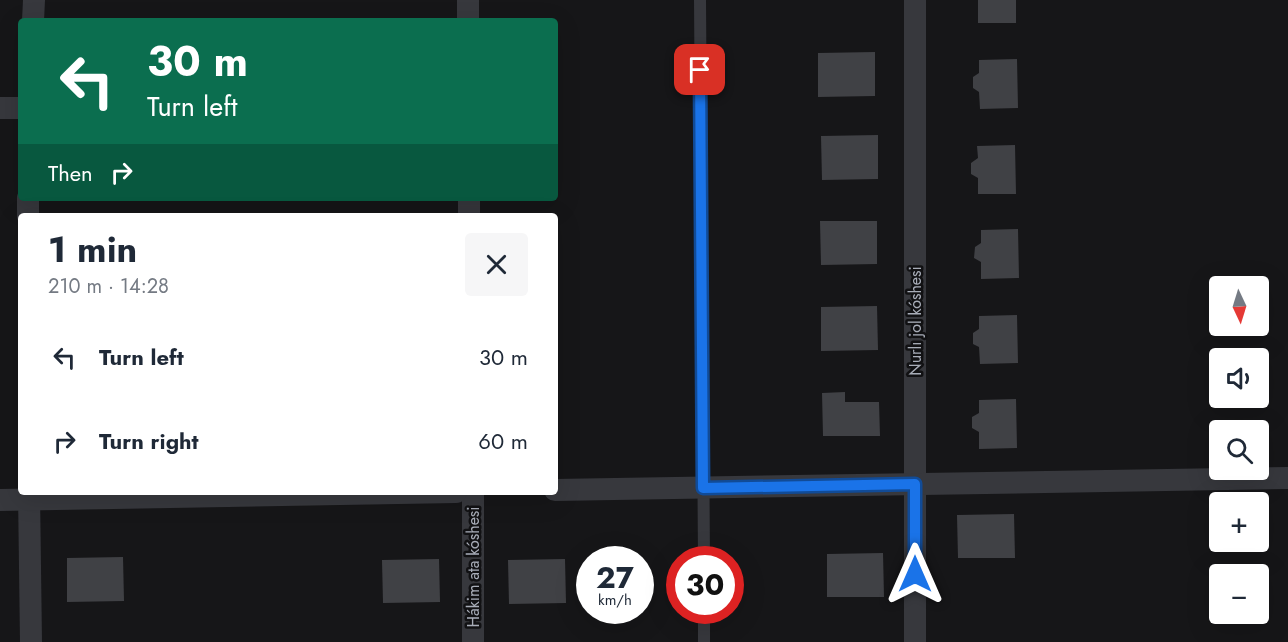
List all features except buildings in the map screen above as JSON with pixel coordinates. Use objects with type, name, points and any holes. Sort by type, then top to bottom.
[{"type":"street","points":[[33,18],[34,0]]},
{"type":"street","points":[[468,0],[468,18]]},
{"type":"street","name":"Nurlı jol kóshesi","points":[[915,0],[915,642]]},
{"type":"street","points":[[0,108],[18,108]]},
{"type":"street","points":[[558,490],[1288,478]]},
{"type":"street","points":[[0,500],[29,496],[136,495]]},
{"type":"street","name":"Hákim ata kóshesi","points":[[472,495],[473,642]]},
{"type":"street","points":[[29,496],[31,642]]},
{"type":"lane","points":[[700,0],[704,546]]},
{"type":"lane","points":[[704,624],[704,642]]},
{"type":"route","points":[[700,70],[703,488],[915,484],[915,574]]}]
